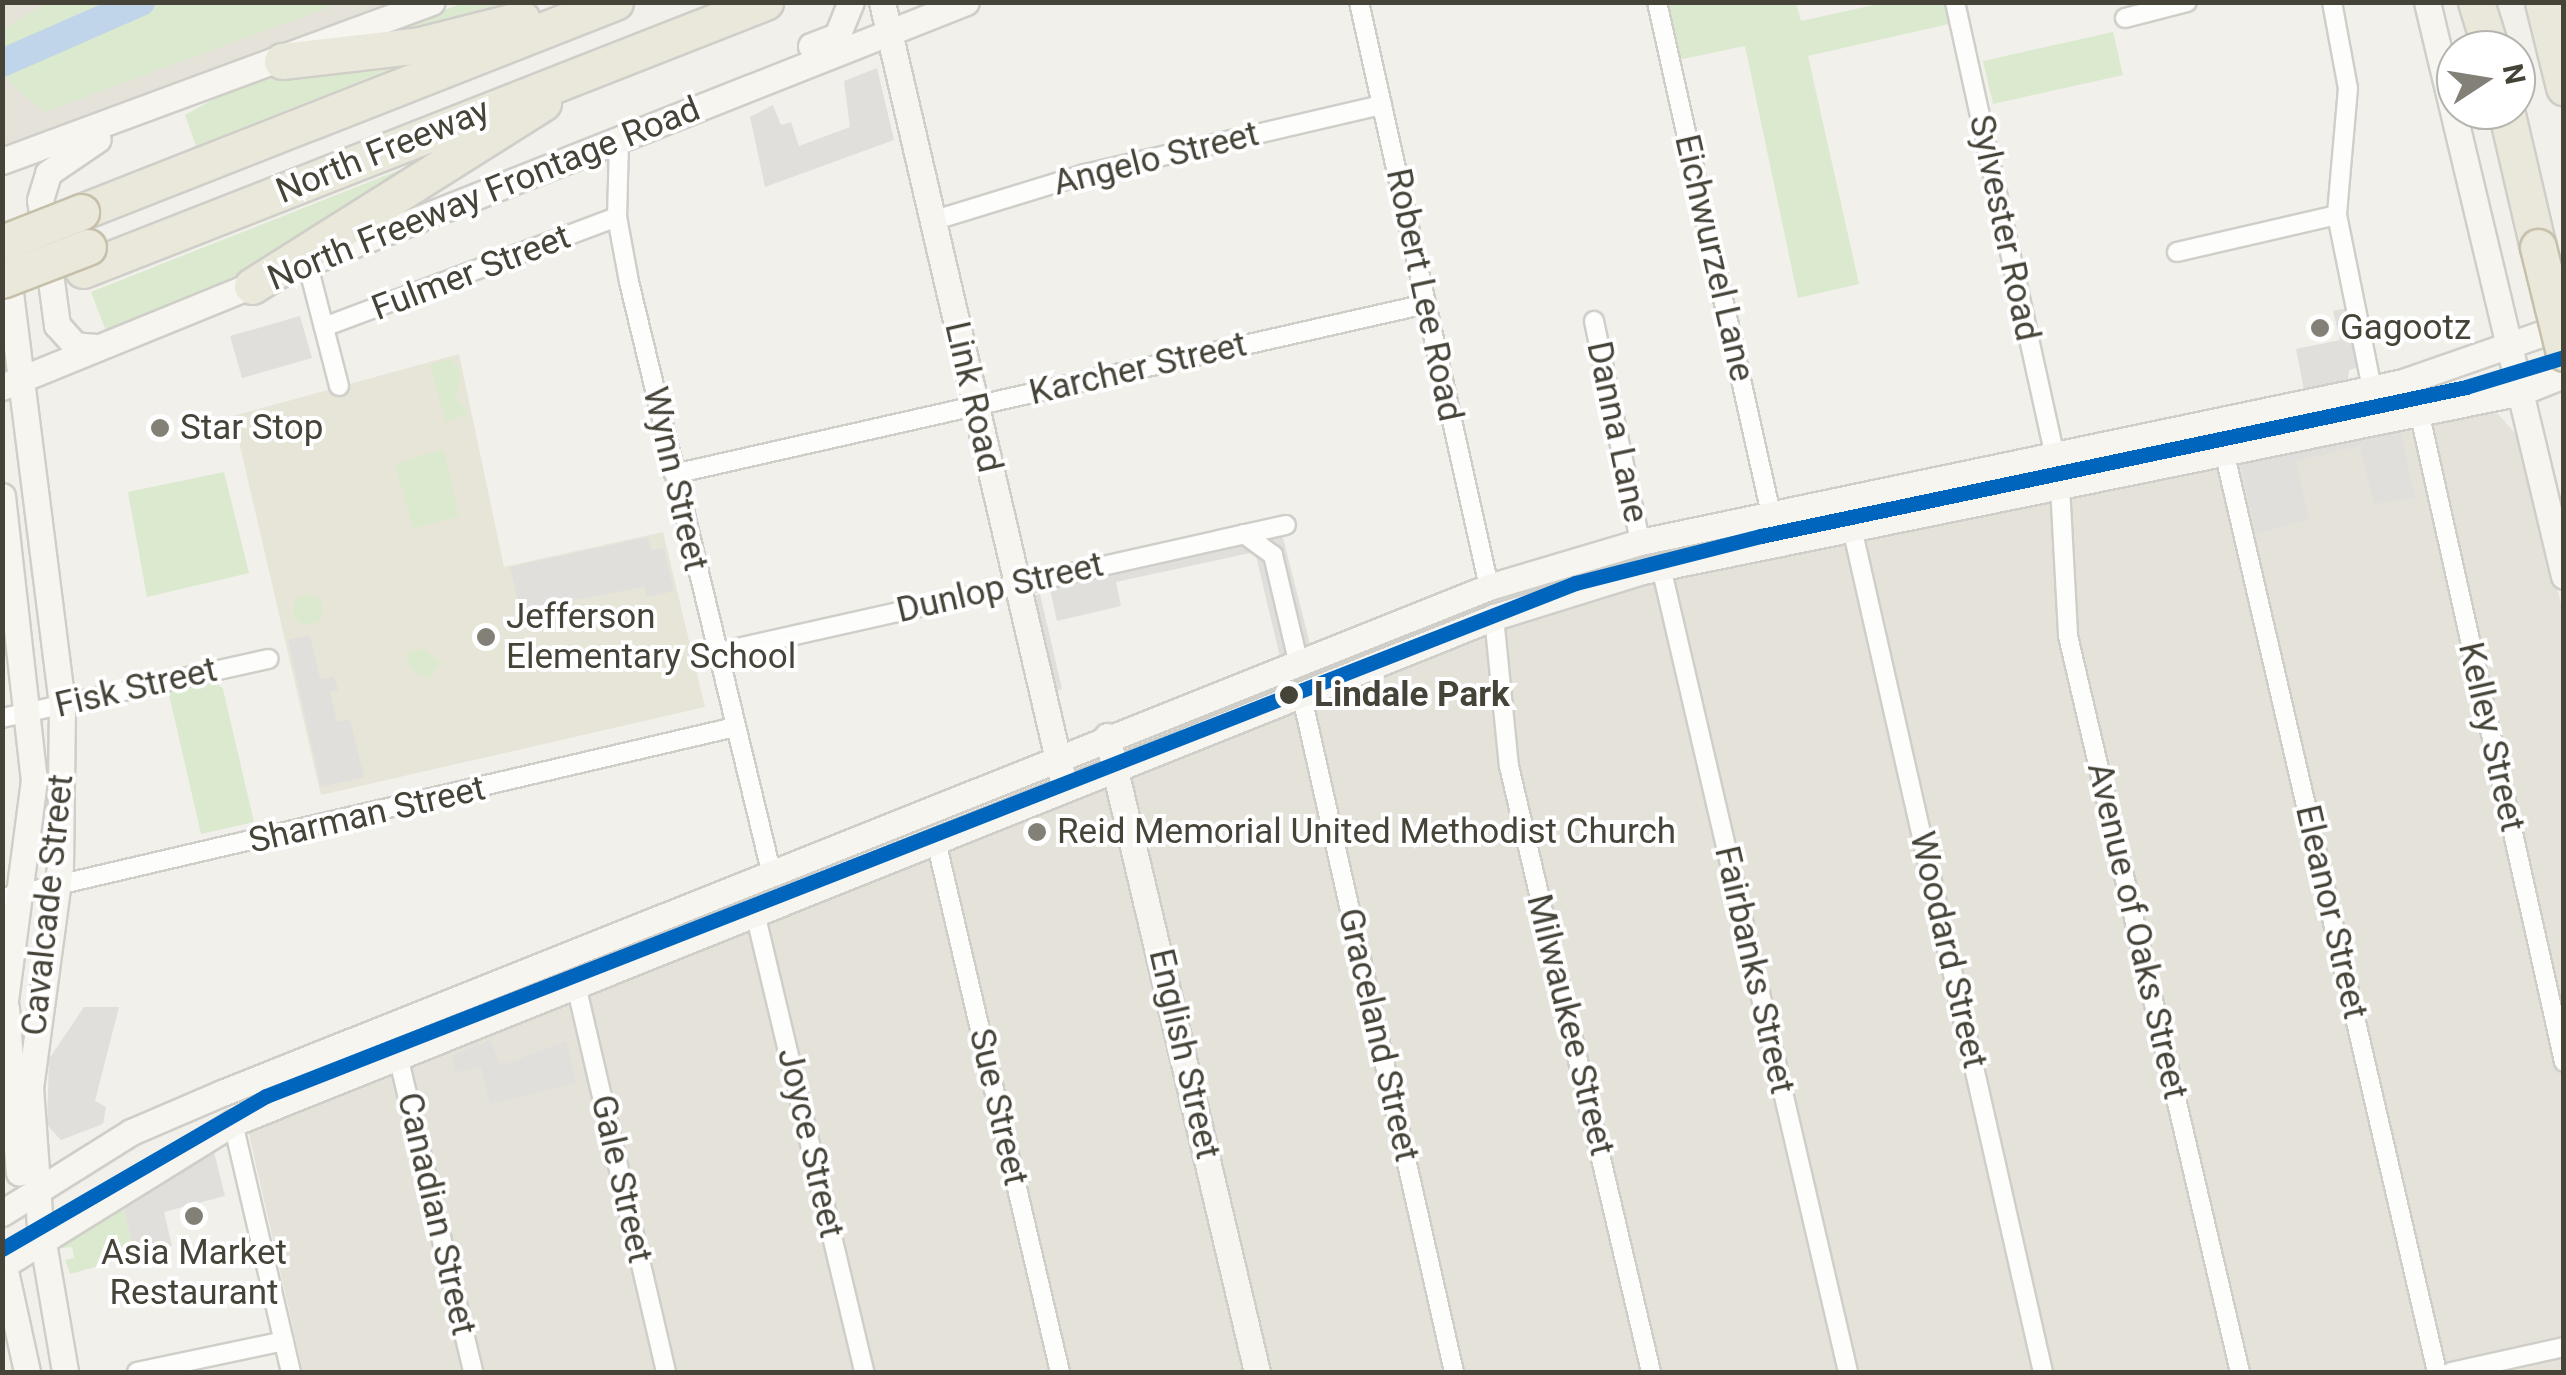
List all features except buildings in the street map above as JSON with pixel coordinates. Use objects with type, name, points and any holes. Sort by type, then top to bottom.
[{"type":"highway","points":[[282,61],[420,45],[586,2]]},
{"type":"highway","name":"North Freeway","points":[[2,280],[616,2]]},
{"type":"highway","name":"North Freeway","points":[[2,306],[84,243],[697,2]]},
{"type":"highway","name":"North Freeway","points":[[2,243],[84,243],[575,75],[766,2]]},
{"type":"highway","points":[[2476,2],[2485,30]]},
{"type":"highway","points":[[2490,2],[2491,30]]},
{"type":"highway","points":[[2543,2],[2564,88]]},
{"type":"highway","points":[[252,286],[532,112],[575,75]]},
{"type":"highway","points":[[2511,130],[2564,354]]},
{"type":"main road","points":[[2,161],[123,122],[432,2]]},
{"type":"main road","points":[[758,84],[762,67],[837,36],[851,2]]},
{"type":"main road","name":"Link Road","points":[[882,2],[1066,791]]},
{"type":"main road","points":[[2427,2],[2564,576]]},
{"type":"main road","name":"North Freeway Frontage Road","points":[[12,383],[252,286],[310,270],[888,34],[951,4]]},
{"type":"main road","points":[[106,344],[75,346],[57,325],[40,190],[54,167],[123,122]]},
{"type":"main road","name":"Cavalcade Street","points":[[2,232],[12,383],[42,530],[62,705],[57,889],[30,1086],[21,1201]]},
{"type":"main road","points":[[65,1372],[42,1238],[32,1230],[21,1201],[131,1132],[771,871],[1057,760],[1107,736],[1300,665],[1488,587],[1640,542],[2372,388],[2509,348],[2564,326]]},
{"type":"main road","points":[[28,1372],[3,1262],[233,1124],[936,841],[1120,772],[1494,617],[1661,567],[2521,392],[2564,375]]},
{"type":"main road","name":"Cavalcade Street","points":[[2,496],[30,712],[34,780],[13,896],[4,1012],[21,1201]]},
{"type":"main road","name":"English Street","points":[[1107,736],[1120,772],[1257,1372]]},
{"type":"street","name":"Robert Lee Road","points":[[1359,2],[1488,587]]},
{"type":"street","name":"Eichwurzel Lane","points":[[1656,2],[1771,514]]},
{"type":"street","name":"Sylvester Road","points":[[1955,2],[2054,453]]},
{"type":"street","points":[[2125,18],[2188,2]]},
{"type":"street","points":[[2332,2],[2348,88],[2337,215],[2372,388]]},
{"type":"street","name":"Angelo Street","points":[[932,221],[1101,170],[1382,105]]},
{"type":"street","name":"Wynn Street","points":[[618,142],[617,217],[732,728],[771,871]]},
{"type":"street","points":[[2177,252],[2337,215]]},
{"type":"street","name":"Fulmer Street","points":[[324,327],[617,217]]},
{"type":"street","points":[[310,270],[338,386]]},
{"type":"street","name":"Karcher Street","points":[[674,474],[1426,304]]},
{"type":"street","name":"Danna Lane","points":[[1594,321],[1640,542]]},
{"type":"street","name":"Kelley Street","points":[[2419,411],[2564,1062]]},
{"type":"street","name":"Eleanor Street","points":[[2224,451],[2437,1372]]},
{"type":"street","name":"Avenue of Oaks Street","points":[[2060,486],[2068,636],[2240,1372]]},
{"type":"street","name":"Dunlop Street","points":[[715,652],[1286,524]]},
{"type":"street","name":"Woodard Street","points":[[1852,528],[2043,1372]]},
{"type":"street","points":[[6,538],[42,530]]},
{"type":"street","points":[[1244,534],[1273,555],[1300,665]]},
{"type":"street","name":"Fairbanks Street","points":[[1661,567],[1848,1372]]},
{"type":"street","name":"Milwaukee Street","points":[[1494,617],[1509,766],[1652,1372]]},
{"type":"street","name":"Fisk Street","points":[[2,718],[269,658]]},
{"type":"street","name":"Graceland Street","points":[[1302,697],[1454,1372]]},
{"type":"street","name":"Sharman Street","points":[[13,896],[57,889],[732,728]]},
{"type":"street","name":"Sue Street","points":[[936,841],[1060,1372]]},
{"type":"street","name":"Joyce Street","points":[[756,913],[864,1372]]},
{"type":"street","name":"Gale Street","points":[[576,986],[666,1372]]},
{"type":"street","name":"Canadian Street","points":[[398,1056],[472,1372]]},
{"type":"street","points":[[233,1124],[291,1372]]},
{"type":"street","points":[[137,1372],[284,1340]]},
{"type":"street","points":[[2450,1372],[2564,1348]]},
{"type":"shaded area","points":[[3,3],[420,3],[3,168]]},
{"type":"shaded area","points":[[877,68],[894,140],[765,187],[750,117],[773,105],[781,125],[791,122],[799,146],[850,127],[844,81]]},
{"type":"shaded area","points":[[2348,308],[2359,367],[2349,370],[2348,379],[2304,390],[2296,349],[2340,340],[2333,311]]},
{"type":"shaded area","points":[[300,316],[312,358],[242,378],[230,336]]},
{"type":"shaded area","name":"Jefferson Elementary School","points":[[459,354],[504,567],[663,532],[705,707],[321,795],[233,416]]},
{"type":"shaded area","name":"Lindale Park","points":[[2477,410],[2498,414],[2522,441],[2564,616],[2563,1372],[303,1372],[248,1130],[1463,638],[1629,581]]},
{"type":"shaded area","points":[[2400,429],[2415,498],[2374,504],[2360,446],[2296,461],[2309,519],[2256,534],[2241,464],[2249,452]]},
{"type":"shaded area","points":[[1282,534],[1310,644],[1280,657],[1255,552],[1116,582],[1121,606],[1057,621],[1049,585]]},
{"type":"shaded area","points":[[648,537],[651,550],[664,548],[674,591],[647,597],[644,587],[520,610],[510,567]]},
{"type":"shaded area","points":[[1040,594],[1062,689],[1050,692],[1028,597]]},
{"type":"shaded area","points":[[310,635],[320,679],[334,676],[338,690],[330,692],[337,722],[350,719],[364,777],[321,787],[288,640]]},
{"type":"shaded area","points":[[84,1007],[119,1007],[95,1101],[106,1107],[103,1124],[61,1140],[47,1125],[49,1059]]},
{"type":"shaded area","points":[[490,1040],[499,1062],[507,1064],[566,1041],[576,1083],[490,1104],[481,1067],[455,1072],[452,1056]]},
{"type":"shaded area","points":[[212,1144],[225,1196],[164,1212],[172,1246],[134,1256],[123,1202]]},
{"type":"green space","points":[[47,2],[340,3],[44,112],[8,81],[2,30]]},
{"type":"green space","points":[[465,3],[531,3],[439,30],[340,44]]},
{"type":"green space","points":[[1665,3],[1796,3],[1801,21],[1883,3],[1949,3],[1953,23],[1808,56],[1859,284],[1798,298],[1745,46],[1678,60]]},
{"type":"green space","points":[[2113,32],[2123,75],[1993,104],[1983,61]]},
{"type":"green space","points":[[406,63],[196,146],[185,115],[239,85],[294,68]]},
{"type":"green space","points":[[417,163],[250,272],[106,331],[91,292]]},
{"type":"green space","points":[[451,359],[462,373],[456,397],[469,413],[446,422],[430,365]]},
{"type":"green space","points":[[444,449],[459,517],[413,528],[395,464]]},
{"type":"green space","points":[[224,472],[249,573],[147,597],[128,492]]},
{"type":"green space","points":[[308,595],[318,600],[323,610],[318,620],[308,625],[298,620],[293,610],[298,600]]},
{"type":"green space","points":[[424,649],[441,662],[429,678],[411,670],[406,658],[410,650]]},
{"type":"green space","points":[[214,680],[223,689],[254,822],[201,834],[168,690]]},
{"type":"green space","points":[[123,1202],[134,1256],[70,1274],[65,1260],[74,1258],[72,1247],[62,1248],[67,1236]]},
{"type":"waterway","points":[[2,63],[141,2]]},
{"type":"transit line","points":[[2,1249],[266,1096],[1576,583],[1761,536],[2466,387],[2564,357]]},
{"type":"place","name":"Gagootz","points":[[2320,328]]},
{"type":"place","name":"Star Stop","points":[[160,428]]},
{"type":"place","name":"Jefferson Elementary School","points":[[486,637]]},
{"type":"place","name":"Lindale Park","points":[[1289,695]]},
{"type":"place","name":"Reid Memorial United Methodist Church","points":[[1037,832]]},
{"type":"place","name":"Asia Market Restaurant","points":[[194,1216]]}]
